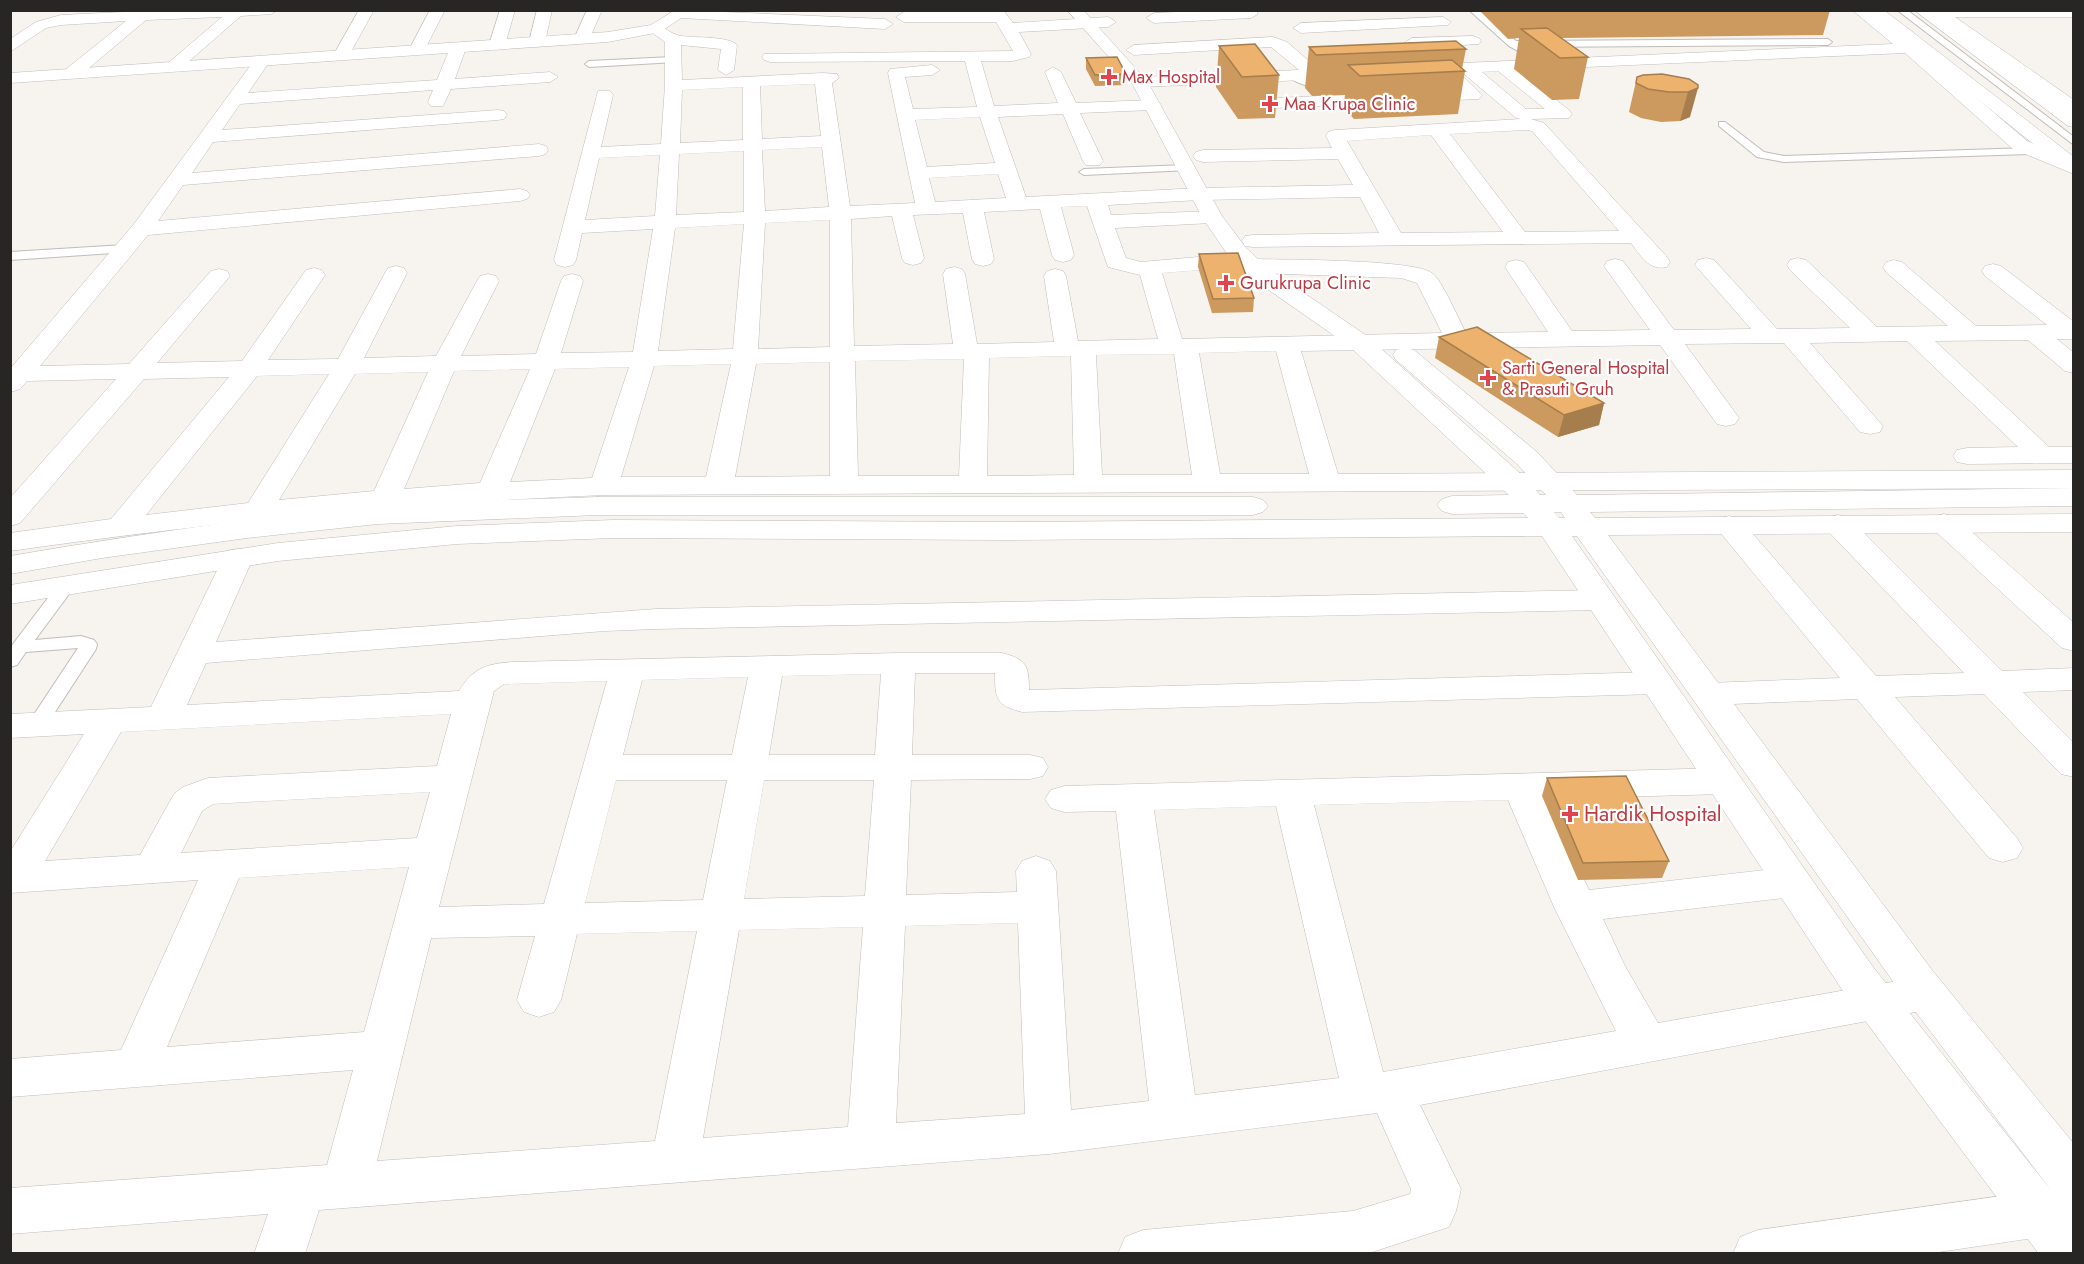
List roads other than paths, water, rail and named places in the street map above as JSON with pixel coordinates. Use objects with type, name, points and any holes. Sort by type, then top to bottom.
[{"type":"street","points":[[61,20],[75,10]]},
{"type":"street","points":[[10,47],[41,25],[61,20],[271,10]]},
{"type":"street","points":[[341,56],[367,10]]},
{"type":"street","points":[[417,50],[438,10]]},
{"type":"street","points":[[497,45],[508,10]]},
{"type":"street","points":[[537,42],[546,10]]},
{"type":"street","points":[[582,39],[595,10]]},
{"type":"street","points":[[1284,118],[1274,103],[1473,95],[1401,44],[1370,10]]},
{"type":"street","points":[[1859,10],[1915,48],[2073,167]]},
{"type":"street","points":[[1874,10],[2011,138],[2029,150],[2073,167]]},
{"type":"street","points":[[173,67],[238,11]]},
{"type":"street","points":[[604,486],[644,358],[665,222],[674,85],[667,43],[683,12],[765,18],[872,13]]},
{"type":"street","points":[[1930,12],[2073,14]]},
{"type":"street","points":[[1930,12],[2073,108]]},
{"type":"street","points":[[1930,12],[2073,122]]},
{"type":"street","points":[[1150,14],[1214,13],[1253,16]]},
{"type":"street","points":[[71,74],[153,14]]},
{"type":"street","points":[[1150,14],[1184,47]]},
{"type":"street","points":[[667,43],[705,26],[721,15]]},
{"type":"street","points":[[813,15],[850,22],[885,24]]},
{"type":"street","points":[[813,15],[791,37],[902,41],[896,72],[974,63],[1023,54],[1005,23]]},
{"type":"street","points":[[1092,16],[1152,89]]},
{"type":"street","points":[[904,17],[1005,23],[1092,16],[1134,50],[1152,89],[1205,185],[1224,237],[1258,258],[1373,341],[1546,497],[1708,694],[1926,993],[2062,1202],[2070,1254]]},
{"type":"street","points":[[1289,16],[1314,41]]},
{"type":"street","points":[[705,26],[748,30],[765,18]]},
{"type":"street","points":[[838,34],[850,22]]},
{"type":"street","points":[[1301,28],[1448,22]]},
{"type":"street","points":[[992,36],[1005,23]]},
{"type":"street","points":[[10,78],[173,67],[260,56],[341,56],[639,33],[667,43],[729,45],[726,70]]},
{"type":"street","points":[[1401,44],[1473,41]]},
{"type":"street","points":[[1249,43],[1286,76]]},
{"type":"street","points":[[1134,50],[1277,43],[1313,74]]},
{"type":"street","points":[[1210,45],[1245,77]]},
{"type":"street","points":[[396,180],[427,128],[458,48]]},
{"type":"street","points":[[1401,71],[1440,73],[1467,68],[1502,66],[1915,48]]},
{"type":"street","points":[[16,379],[142,229],[234,99],[260,56]]},
{"type":"street","points":[[770,57],[897,66]]},
{"type":"street","points":[[1334,60],[1358,76]]},
{"type":"street","points":[[974,63],[987,112],[1018,203]]},
{"type":"street","points":[[875,76],[897,66]]},
{"type":"street","points":[[897,66],[926,208]]},
{"type":"street","points":[[1467,68],[1522,114],[1563,114],[1502,66]]},
{"type":"street","points":[[1053,72],[1089,166]]},
{"type":"street","points":[[906,116],[1069,109],[1152,89],[1245,77],[1313,74],[1358,76]]},
{"type":"street","points":[[234,99],[550,77]]},
{"type":"street","points":[[674,85],[844,77]]},
{"type":"street","points":[[822,78],[840,213],[844,354],[844,483]]},
{"type":"street","points":[[719,484],[745,356],[755,217],[751,81]]},
{"type":"street","points":[[492,490],[546,361],[568,271],[573,227],[604,95]]},
{"type":"street","points":[[207,137],[427,128],[501,122]]},
{"type":"street","points":[[1394,240],[1335,136],[1520,124],[1538,127],[1659,262]]},
{"type":"street","points":[[1436,129],[1520,238]]},
{"type":"street","points":[[591,153],[831,141]]},
{"type":"street","points":[[142,229],[539,150]]},
{"type":"street","points":[[573,227],[1095,199],[1205,185],[1343,153]]},
{"type":"street","points":[[919,173],[1006,168]]},
{"type":"street","points":[[175,180],[396,180],[520,195]]},
{"type":"street","points":[[1103,222],[1205,185],[1366,191]]},
{"type":"street","points":[[1095,199],[1118,265],[1148,270]]},
{"type":"street","points":[[1049,202],[1075,348],[1088,482]]},
{"type":"street","points":[[972,206],[983,259]]},
{"type":"street","points":[[901,209],[913,258]]},
{"type":"street","points":[[1148,270],[1153,265],[1258,258],[1394,240],[1636,237]]},
{"type":"street","points":[[1258,258],[1401,271],[1421,276],[1426,279],[1458,340]]},
{"type":"street","points":[[1706,265],[1870,426]]},
{"type":"street","points":[[1798,265],[1871,335]]},
{"type":"street","points":[[1615,266],[1726,418]]},
{"type":"street","points":[[1516,267],[1565,339]]},
{"type":"street","points":[[1894,267],[1970,333]]},
{"type":"street","points":[[1148,270],[1179,346],[1207,482]]},
{"type":"street","points":[[1993,271],[2072,332]]},
{"type":"street","points":[[259,509],[346,366],[396,273]]},
{"type":"street","points":[[954,274],[972,351],[973,482]]},
{"type":"street","points":[[121,526],[250,368],[314,275]]},
{"type":"street","points":[[10,517],[139,371],[219,276]]},
{"type":"street","points":[[385,498],[444,363],[488,281]]},
{"type":"street","points":[[2032,332],[2073,366]]},
{"type":"street","points":[[16,379],[139,371],[1373,341],[2072,332]]},
{"type":"street","points":[[1913,334],[2043,456]]},
{"type":"street","points":[[1286,343],[1326,483]]},
{"type":"street","points":[[10,595],[278,552],[457,535],[613,529],[1018,531],[1546,497],[2043,456],[2073,456]]},
{"type":"street","points":[[10,565],[102,549],[247,529],[378,516],[598,506],[1374,507],[1546,497],[2073,478]]},
{"type":"street","points":[[10,542],[259,509],[385,498],[492,490],[719,484],[1326,483],[1546,497],[2072,518]]},
{"type":"street","points":[[1546,497],[1729,525],[1944,523],[2072,518]]},
{"type":"street","points":[[1546,497],[1600,600],[1876,1003],[2062,1202]]},
{"type":"street","points":[[1944,523],[2073,641]]},
{"type":"street","points":[[1838,524],[2073,765]]},
{"type":"street","points":[[1729,525],[2003,848]]},
{"type":"street","points":[[164,718],[238,558]]},
{"type":"street","points":[[194,654],[635,620],[1600,600]]},
{"type":"street","points":[[871,1146],[899,663]]},
{"type":"street","points":[[279,1254],[323,1187],[382,1049],[472,702],[477,687],[485,679],[499,674],[627,669],[1002,663],[1009,666],[1012,671],[1012,694],[1022,700],[1656,683]]},
{"type":"street","points":[[675,1161],[767,666]]},
{"type":"street","points":[[539,1000],[627,669]]},
{"type":"street","points":[[1708,694],[2073,679]]},
{"type":"street","points":[[24,725],[472,702]]},
{"type":"street","points":[[13,878],[110,721]]},
{"type":"street","points":[[601,768],[1030,767]]},
{"type":"street","points":[[153,869],[187,803],[195,796],[208,791],[452,778]]},
{"type":"street","points":[[1064,799],[1134,799],[1723,781]]},
{"type":"street","points":[[1521,787],[1606,971],[1647,1045]]},
{"type":"street","points":[[1144,1254],[1357,1244],[1431,1211],[1436,1189],[1378,1093],[1293,794]]},
{"type":"street","points":[[1134,799],[1175,1119]]},
{"type":"street","points":[[13,878],[434,851]]},
{"type":"street","points":[[135,1069],[225,864]]},
{"type":"street","points":[[1575,907],[1792,882]]},
{"type":"street","points":[[415,923],[886,911],[1036,889],[1049,1133]]},
{"type":"street","points":[[10,1211],[1049,1133],[1175,1119],[1378,1093],[1926,993]]},
{"type":"street","points":[[10,1078],[382,1049]]},
{"type":"street","points":[[1762,1253],[2062,1202]]},
{"type":"lane","points":[[1473,10],[1512,44],[1541,64]]},
{"type":"lane","points":[[1901,10],[2073,142]]},
{"type":"lane","points":[[1512,44],[1828,42]]},
{"type":"lane","points":[[589,64],[667,43]]},
{"type":"lane","points":[[1672,44],[1691,58]]},
{"type":"lane","points":[[1286,76],[1304,83],[1358,76]]},
{"type":"lane","points":[[1722,124],[1761,155],[1784,159],[2029,150]]},
{"type":"lane","points":[[1089,166],[1205,185]]},
{"type":"lane","points":[[10,256],[124,249]]},
{"type":"lane","points":[[16,654],[66,586]]},
{"type":"lane","points":[[16,654],[81,642],[88,644],[24,725]]},
{"type":"place","name":"Max Hospital","points":[[1109,77]]},
{"type":"place","name":"Maa Krupa Clinic","points":[[1270,104]]},
{"type":"place","name":"Gurukrupa Clinic","points":[[1226,283]]},
{"type":"place","name":"Sarti General Hospital & Prasuti Gruh","points":[[1488,378]]},
{"type":"place","name":"Hardik Hospital","points":[[1570,814]]}]
